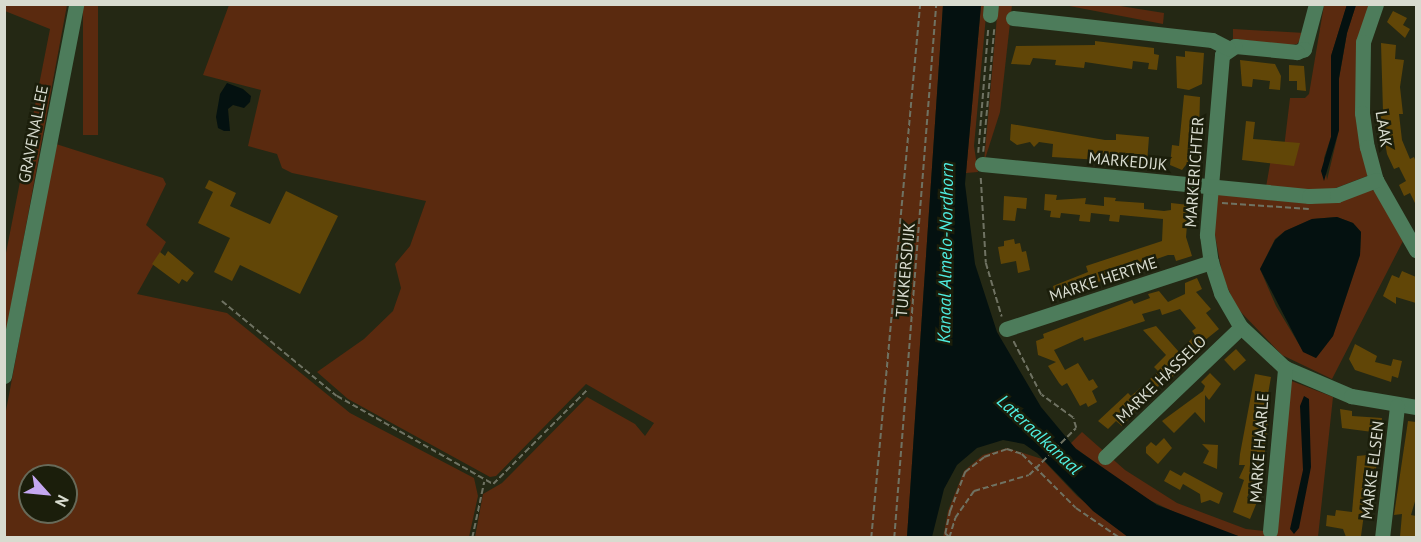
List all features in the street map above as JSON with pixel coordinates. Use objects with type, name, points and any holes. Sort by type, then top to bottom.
[{"type":"street","name":"GRAVENALLEE","points":[[4,376],[76,4]]},
{"type":"street","points":[[1013,18],[1212,40],[1228,48],[1297,52],[1308,42],[1316,4]]},
{"type":"street","name":"LAAK","points":[[1376,4],[1363,42],[1362,113],[1376,180],[1416,250]]},
{"type":"street","name":"MARKERICHTER","points":[[1228,48],[1222,55],[1207,235],[1211,262],[1221,293],[1241,327],[1285,368],[1328,388],[1397,406],[1416,407]]},
{"type":"street","name":"MARKEDIJK","points":[[982,164],[1309,196],[1337,195],[1376,180]]},
{"type":"street","name":"MARKE HERTME","points":[[1006,329],[1211,262]]},
{"type":"street","name":"MARKE HASSELO","points":[[1105,457],[1241,327]]},
{"type":"street","name":"MARKE HAARLE","points":[[1270,531],[1285,368]]},
{"type":"street","name":"MARKE ELSEN","points":[[1382,537],[1397,406]]},
{"type":"path","points":[[871,537],[920,4]]},
{"type":"path","name":"TUKKERSDIJK","points":[[894,537],[936,4]]},
{"type":"path","points":[[982,164],[978,151],[991,16]]},
{"type":"path","points":[[991,16],[980,195],[986,263],[1006,329],[1041,395],[1076,422],[1075,431],[1069,436],[1038,466],[1029,475],[974,491],[955,518],[949,537],[945,534],[950,511],[965,472],[975,463],[1007,449],[1022,454],[1038,466],[1076,508],[1120,537]]},
{"type":"path","points":[[222,301],[337,396],[484,481],[493,484],[587,390]]},
{"type":"path","points":[[472,537],[484,481]]},
{"type":"shaded area","points":[[4,5],[67,5],[5,339],[5,258],[50,29],[5,11]]},
{"type":"shaded area","points":[[83,5],[98,5],[98,135],[83,135]]},
{"type":"shaded area","points":[[229,5],[943,5],[907,537],[475,537],[483,494],[502,483],[587,397],[635,424],[645,436],[654,423],[586,384],[496,476],[490,477],[348,399],[317,372],[364,339],[393,311],[401,288],[395,264],[410,246],[426,201],[292,173],[282,168],[277,154],[248,146],[261,90],[203,75]]},
{"type":"shaded area","points":[[981,5],[987,5],[974,146],[978,172],[966,173]]},
{"type":"shaded area","points":[[998,5],[1012,5],[1000,112],[984,162]]},
{"type":"shaded area","points":[[1064,5],[1114,5],[1164,13],[1163,24]]},
{"type":"shaded area","points":[[1324,5],[1347,5],[1331,56],[1331,137],[1324,158],[1327,180],[1339,130],[1339,79],[1347,33],[1356,5],[1370,5],[1367,176],[1328,191],[1266,187],[1273,147],[1284,148],[1290,98],[1305,98],[1309,94]]},
{"type":"shaded area","points":[[1233,29],[1305,33],[1297,44],[1290,45],[1233,39]]},
{"type":"shaded area","points":[[56,144],[163,178],[166,184],[146,225],[166,242],[137,294],[227,313],[350,413],[474,478],[478,496],[469,537],[5,538],[5,416]]},
{"type":"shaded area","points":[[1369,189],[1375,191],[1403,241],[1332,379],[1282,355],[1237,308],[1223,278],[1214,230],[1217,194],[1305,203]],"holes":[[[1337,217],[1353,223],[1361,232],[1360,255],[1333,336],[1316,358],[1303,351],[1276,306],[1260,269],[1275,239],[1285,231],[1312,219]]]},
{"type":"shaded area","points":[[1289,380],[1333,397],[1318,537],[1241,537],[1199,524],[1139,495],[1070,444],[1082,432],[1125,470],[1177,503],[1246,529],[1264,531]]},
{"type":"shaded area","points":[[1007,448],[1042,459],[1077,496],[1128,537],[943,538],[948,511],[964,471],[983,455]]},
{"type":"water","points":[[1347,4],[1356,5],[1347,33],[1339,78],[1339,130],[1324,181],[1321,171],[1331,137],[1331,56]]},
{"type":"water","points":[[943,5],[981,5],[965,184],[975,264],[997,332],[1041,407],[1076,449],[1157,505],[1241,537],[1128,537],[1093,511],[1037,453],[1024,444],[1003,440],[977,448],[957,465],[944,489],[932,537],[907,537]]},
{"type":"water","points":[[227,83],[243,89],[251,96],[250,102],[244,108],[233,105],[228,109],[230,131],[224,131],[218,128],[216,117],[220,94]]},
{"type":"water","points":[[1337,217],[1353,223],[1361,232],[1360,255],[1333,336],[1316,358],[1303,352],[1260,269],[1275,240],[1285,231],[1312,219]]},
{"type":"water","points":[[1304,396],[1309,399],[1311,467],[1299,528],[1294,534],[1290,529],[1303,470],[1300,406]]},
{"type":"building","points":[[1393,11],[1407,18],[1403,25],[1410,29],[1405,38],[1387,22]]},
{"type":"building","points":[[1095,41],[1154,48],[1154,54],[1159,55],[1157,70],[1148,69],[1149,63],[1133,61],[1132,69],[1085,62],[1084,68],[1055,65],[1056,60],[1033,58],[1030,65],[1011,64],[1016,46],[1095,45]]},
{"type":"building","points":[[1381,43],[1396,45],[1395,59],[1404,60],[1400,87],[1403,114],[1399,114],[1402,140],[1410,159],[1414,157],[1416,162],[1416,205],[1410,193],[1404,196],[1399,185],[1406,181],[1399,167],[1394,169],[1387,154],[1380,112],[1383,112]]},
{"type":"building","points":[[1185,51],[1204,53],[1202,84],[1189,90],[1177,88],[1176,56],[1185,57]]},
{"type":"building","points":[[1240,60],[1275,64],[1281,76],[1280,90],[1269,89],[1270,81],[1253,79],[1252,87],[1242,86]]},
{"type":"building","points":[[1289,65],[1304,66],[1306,91],[1297,90],[1297,81],[1289,81]]},
{"type":"building","points":[[1184,95],[1200,97],[1199,131],[1191,150],[1195,153],[1182,170],[1170,165],[1172,145],[1179,146]]},
{"type":"building","points":[[1246,121],[1255,122],[1253,139],[1300,143],[1294,166],[1242,160]]},
{"type":"building","points":[[1011,124],[1105,140],[1116,140],[1116,134],[1149,137],[1147,163],[1052,157],[1053,144],[1039,142],[1034,147],[1030,142],[1017,145],[1010,140]]},
{"type":"building","points":[[209,180],[236,193],[230,206],[270,224],[286,191],[338,216],[300,294],[240,265],[232,281],[214,272],[230,238],[198,223],[213,192],[205,188]]},
{"type":"building","points":[[1045,194],[1057,195],[1056,200],[1086,198],[1085,204],[1104,206],[1104,197],[1116,198],[1115,201],[1144,203],[1144,209],[1164,211],[1171,210],[1171,203],[1189,205],[1195,211],[1188,213],[1186,237],[1192,256],[1176,261],[1174,255],[1168,255],[1148,262],[1150,268],[1137,273],[1134,264],[1118,269],[1120,275],[1098,282],[1099,286],[1056,297],[1053,286],[1088,272],[1086,266],[1162,241],[1163,219],[1120,215],[1119,222],[1109,221],[1110,215],[1091,213],[1090,222],[1079,221],[1080,215],[1061,213],[1060,218],[1050,217],[1051,211],[1044,210]]},
{"type":"building","points":[[1004,196],[1027,198],[1026,209],[1017,208],[1015,221],[1003,220]]},
{"type":"building","points":[[1014,239],[1015,244],[1020,243],[1022,252],[1026,251],[1030,270],[1018,273],[1016,261],[1001,264],[998,247],[1004,246],[1004,241]]},
{"type":"building","points":[[168,251],[194,273],[187,282],[182,279],[179,284],[152,264],[160,252],[165,256]]},
{"type":"building","points":[[1402,271],[1416,277],[1416,303],[1396,297],[1396,304],[1383,296],[1392,275],[1399,278]]},
{"type":"building","points":[[1197,278],[1202,289],[1196,292],[1211,309],[1206,313],[1219,329],[1194,349],[1198,352],[1168,381],[1166,378],[1122,426],[1116,421],[1108,429],[1098,421],[1128,393],[1131,396],[1145,384],[1158,371],[1154,367],[1166,355],[1143,330],[1156,326],[1179,352],[1195,335],[1192,331],[1196,328],[1180,309],[1162,315],[1160,309],[1142,314],[1145,321],[1084,341],[1083,337],[1054,350],[1065,370],[1078,363],[1089,381],[1093,379],[1098,387],[1092,391],[1097,402],[1088,407],[1086,403],[1080,406],[1067,383],[1062,386],[1059,383],[1048,366],[1056,362],[1038,355],[1036,341],[1044,338],[1043,334],[1132,300],[1134,304],[1150,298],[1148,294],[1159,291],[1168,302],[1185,294],[1185,283]]},
{"type":"building","points":[[1355,344],[1377,356],[1375,362],[1391,366],[1393,359],[1402,361],[1398,378],[1392,376],[1391,382],[1355,370],[1349,359]]},
{"type":"building","points":[[1236,349],[1246,360],[1234,371],[1224,360]]},
{"type":"building","points":[[1210,373],[1221,384],[1209,400],[1205,395],[1205,423],[1195,412],[1174,433],[1162,421],[1203,391],[1205,386],[1201,382]]},
{"type":"building","points":[[1255,374],[1271,377],[1264,417],[1268,417],[1263,473],[1257,473],[1247,498],[1257,502],[1250,519],[1233,512],[1244,480],[1239,478],[1245,465],[1239,465],[1240,454]]},
{"type":"building","points":[[1340,409],[1352,411],[1352,416],[1382,418],[1380,433],[1342,428]]},
{"type":"building","points":[[1408,421],[1416,422],[1416,498],[1411,515],[1416,516],[1416,537],[1400,537],[1402,514],[1394,515]]},
{"type":"building","points":[[1164,438],[1172,448],[1158,464],[1146,453],[1146,447],[1151,442],[1156,446]]},
{"type":"building","points":[[1202,444],[1218,445],[1217,469],[1203,463],[1209,451]]},
{"type":"building","points":[[1378,454],[1370,515],[1364,514],[1361,536],[1346,537],[1343,529],[1326,526],[1327,515],[1335,516],[1336,510],[1352,512],[1357,456]]},
{"type":"building","points":[[1170,470],[1181,476],[1184,472],[1223,493],[1219,504],[1210,500],[1201,503],[1200,494],[1183,484],[1180,490],[1164,481]]},
{"type":"water label","name":"Kanaal Almelo-Nordhorn","points":[[946,253]]},
{"type":"water label","name":"Lateraalkanaal","points":[[1039,435]]}]
